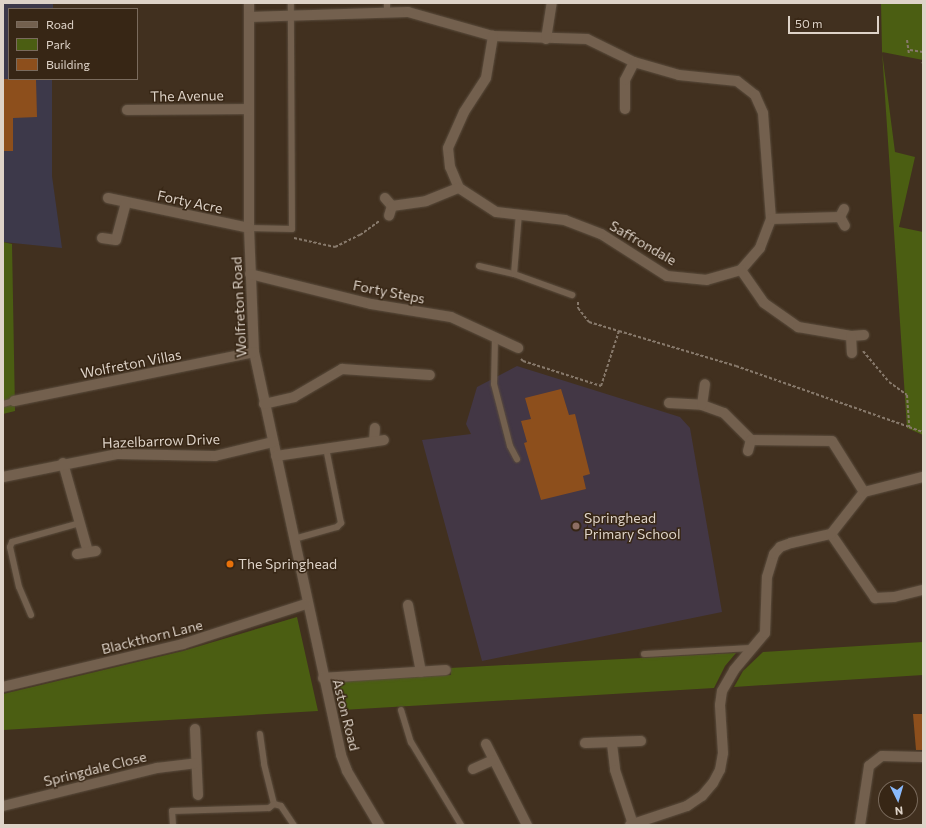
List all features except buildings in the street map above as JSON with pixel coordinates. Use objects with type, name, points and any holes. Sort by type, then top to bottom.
[{"type":"street","name":"Wolfreton Road","points":[[249,3],[249,228],[254,352],[294,539],[306,604]]},
{"type":"street","points":[[546,39],[552,3]]},
{"type":"street","points":[[249,17],[291,16],[387,8],[408,12],[493,36],[546,39],[587,39],[634,62],[678,75],[737,81],[755,95],[763,112],[771,218],[760,248],[740,270],[764,303],[798,327],[852,345],[864,335]]},
{"type":"street","points":[[389,216],[388,202],[426,200],[459,188],[450,168],[448,148],[464,112],[486,78],[493,36]]},
{"type":"street","points":[[626,109],[625,80],[634,62]]},
{"type":"street","name":"The Avenue","points":[[127,110],[248,109]]},
{"type":"street","name":"Saffrondale","points":[[459,188],[496,212],[519,213],[565,220],[601,234],[667,276],[707,280],[740,270]]},
{"type":"street","name":"Forty Acre","points":[[108,198],[249,228]]},
{"type":"street","points":[[102,238],[116,240],[126,203]]},
{"type":"street","points":[[771,218],[842,213],[845,226]]},
{"type":"street","name":"Forty Steps","points":[[250,274],[371,304],[451,317],[516,347]]},
{"type":"street","name":"Wolfreton Villas","points":[[14,401],[254,352]]},
{"type":"street","points":[[264,404],[294,397],[342,369],[430,375]]},
{"type":"street","points":[[702,405],[705,384]]},
{"type":"street","points":[[669,403],[702,405],[724,413],[751,440],[832,441],[864,492]]},
{"type":"street","points":[[276,456],[379,440],[375,428]]},
{"type":"street","points":[[748,451],[751,440]]},
{"type":"street","name":"Hazelbarrow Drive","points":[[3,477],[63,463],[117,454],[215,456],[273,442]]},
{"type":"street","points":[[63,463],[80,523],[92,552],[77,554]]},
{"type":"street","points":[[612,744],[616,770],[632,824],[687,806],[702,796],[713,783],[720,770],[723,753],[720,705],[722,691],[734,670],[754,648],[765,633],[767,624],[767,577],[774,554],[780,547],[791,543],[831,534],[864,492],[923,477]]},
{"type":"street","points":[[831,534],[875,598],[894,597],[923,589]]},
{"type":"street","name":"Aston Road","points":[[306,604],[341,755],[347,771],[379,825]]},
{"type":"street","name":"Blackthorn Lane","points":[[3,687],[183,644],[306,604]]},
{"type":"street","points":[[408,605],[421,672]]},
{"type":"street","points":[[323,678],[446,670]]},
{"type":"street","points":[[196,729],[195,763],[198,795]]},
{"type":"street","points":[[585,743],[612,744],[641,741]]},
{"type":"street","points":[[486,744],[526,825]]},
{"type":"street","points":[[860,825],[869,766],[882,756],[923,757]]},
{"type":"street","points":[[473,769],[493,760]]},
{"type":"street","name":"Springdale Close","points":[[3,806],[157,768],[195,763]]},
{"type":"lane","points":[[249,228],[292,229],[290,3]]},
{"type":"lane","points":[[514,274],[519,213]]},
{"type":"lane","points":[[479,266],[514,274],[572,295]]},
{"type":"lane","points":[[495,338],[494,384],[510,446],[517,459]]},
{"type":"lane","points":[[3,404],[14,401]]},
{"type":"lane","points":[[294,539],[337,527],[341,522],[326,448]]},
{"type":"lane","points":[[31,615],[19,587],[10,547],[12,542],[80,523]]},
{"type":"lane","points":[[644,654],[754,648]]},
{"type":"lane","points":[[401,710],[411,742],[461,825]]},
{"type":"lane","points":[[260,734],[264,764],[274,804]]},
{"type":"lane","points":[[173,825],[172,811],[268,808],[274,804],[281,806],[294,825]]},
{"type":"path","points":[[907,40],[910,50],[909,54]]},
{"type":"path","points":[[910,50],[923,52]]},
{"type":"path","points":[[292,238],[335,247],[389,216]]},
{"type":"path","points":[[572,295],[578,300],[578,308],[589,322],[736,366],[923,432]]},
{"type":"path","points":[[516,347],[522,361],[601,386],[619,330]]},
{"type":"path","points":[[852,345],[864,352],[889,382],[907,396],[909,427]]},
{"type":"shaded area","points":[[3,3],[53,3],[53,8],[8,8],[8,80],[52,80],[52,176],[62,248],[3,242]]},
{"type":"shaded area","name":"Springhead Primary School","points":[[517,366],[680,417],[690,428],[722,612],[482,661],[422,440],[471,434],[466,424],[477,387]]},
{"type":"green space","points":[[881,3],[923,3],[923,60],[882,52]]},
{"type":"green space","points":[[882,53],[895,152],[915,157],[899,227],[923,232],[923,435],[907,428]]},
{"type":"green space","points":[[3,242],[12,244],[15,411],[3,414]]},
{"type":"green space","points":[[297,617],[318,711],[3,730],[3,694],[183,651]]},
{"type":"green space","points":[[923,642],[923,675],[734,687],[743,671],[763,652]]},
{"type":"green space","points":[[736,653],[725,666],[714,688],[342,710],[336,682],[451,675],[450,668]]},
{"type":"place","name":"Springhead Primary School","points":[[576,526]]},
{"type":"place","name":"The Springhead","points":[[230,564]]}]
